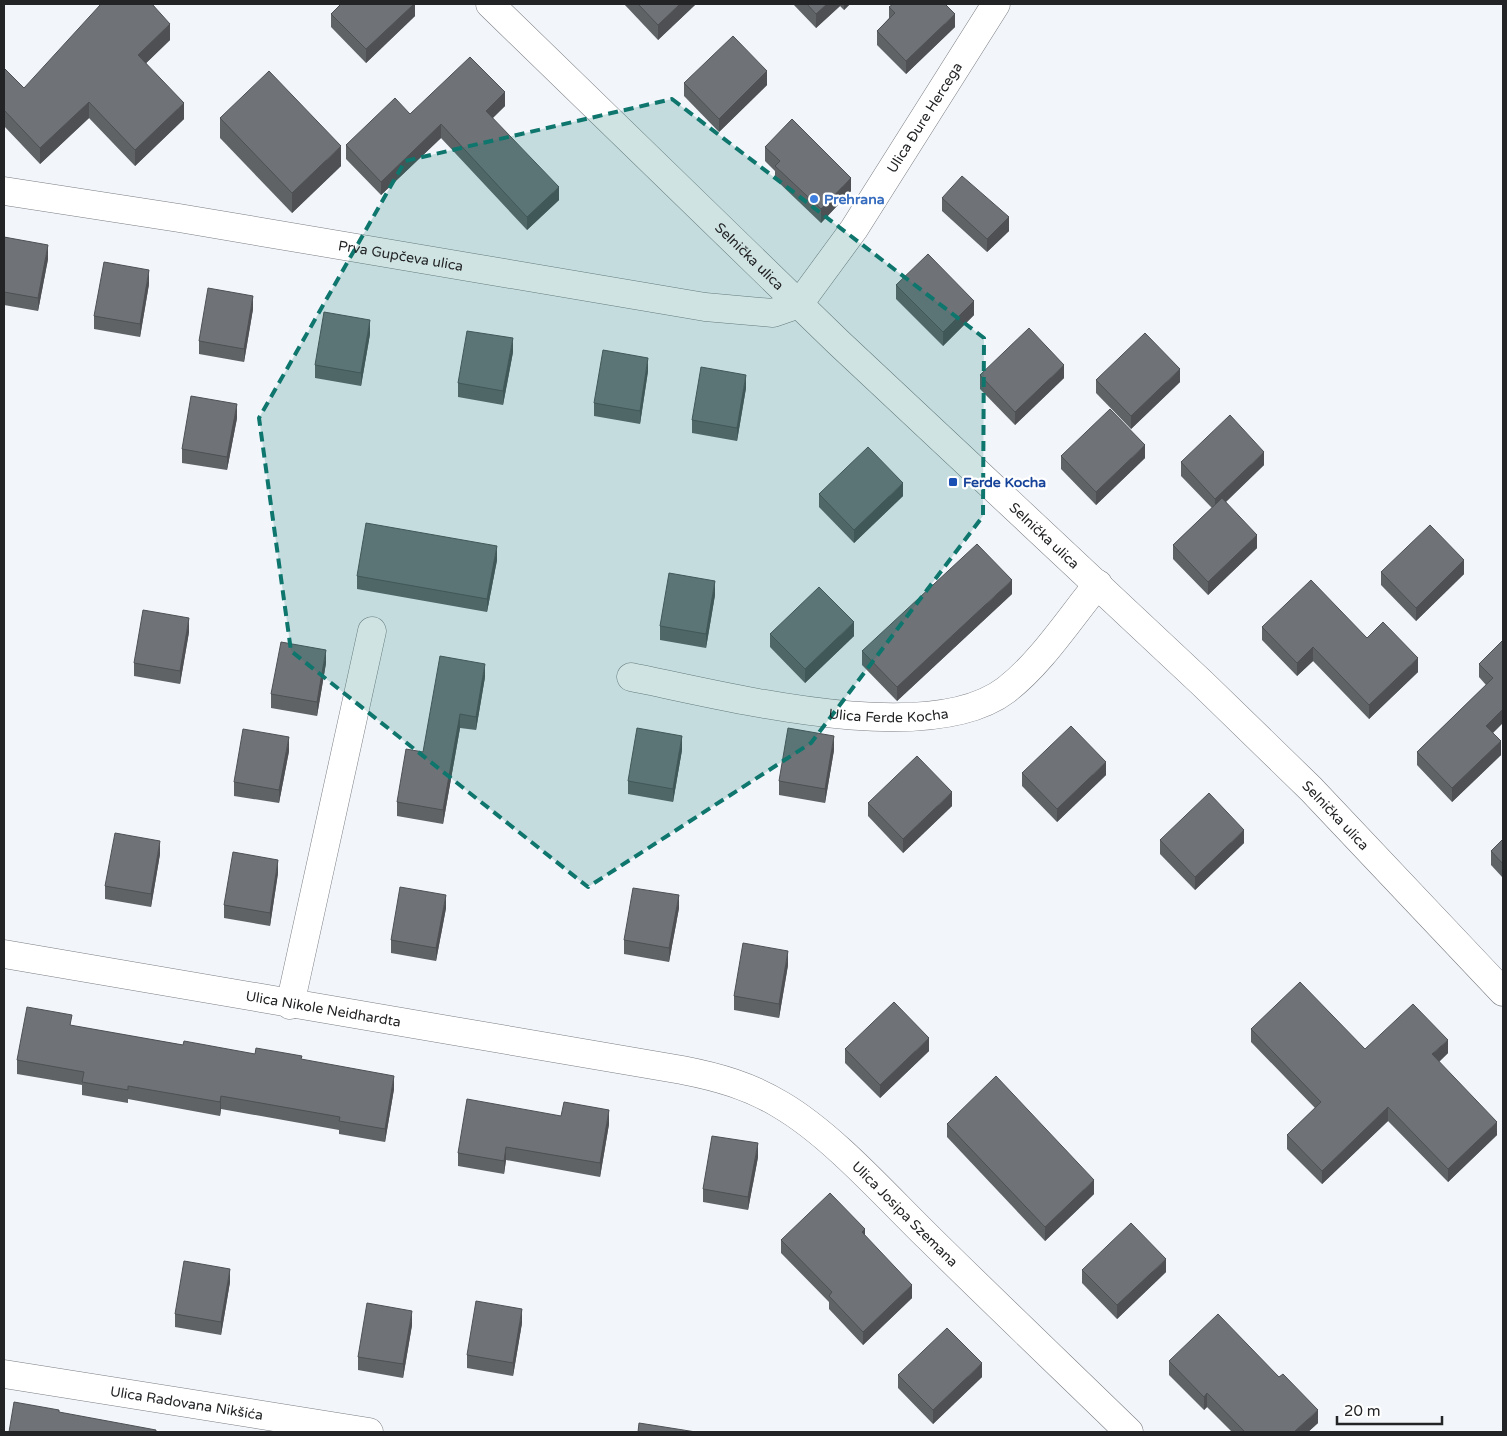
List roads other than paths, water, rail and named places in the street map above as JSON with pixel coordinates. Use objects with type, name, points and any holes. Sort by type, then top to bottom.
[{"type":"street","name":"Selnička ulica","points":[[490,4],[799,304],[1098,584],[1310,789],[1503,992]]},
{"type":"street","name":"Ulica Đure Hercega","points":[[799,304],[859,221],[996,4]]},
{"type":"street","name":"Prva Gupčeva ulica","points":[[4,191],[179,218],[705,307],[773,313],[799,304]]},
{"type":"street","name":"Ulica Ferde Kocha","points":[[630,677],[743,700],[864,718],[902,718],[947,713],[972,708],[1005,691],[1032,665],[1098,584]]},
{"type":"street","points":[[290,1005],[372,631]]},
{"type":"street","name":"Ulica Nikole Neidhardta","points":[[4,954],[290,1005],[642,1064]]},
{"type":"street","name":"Ulica Josipa Szemana","points":[[642,1064],[722,1078],[755,1090],[783,1106],[825,1138],[872,1182],[1129,1432]]},
{"type":"street","name":"Ulica Radovana Nikšića","points":[[4,1374],[369,1432]]},
{"type":"place","name":"Prehrana","points":[[814,199]]},
{"type":"place","name":"Ferde Kocha","points":[[953,482]]}]
